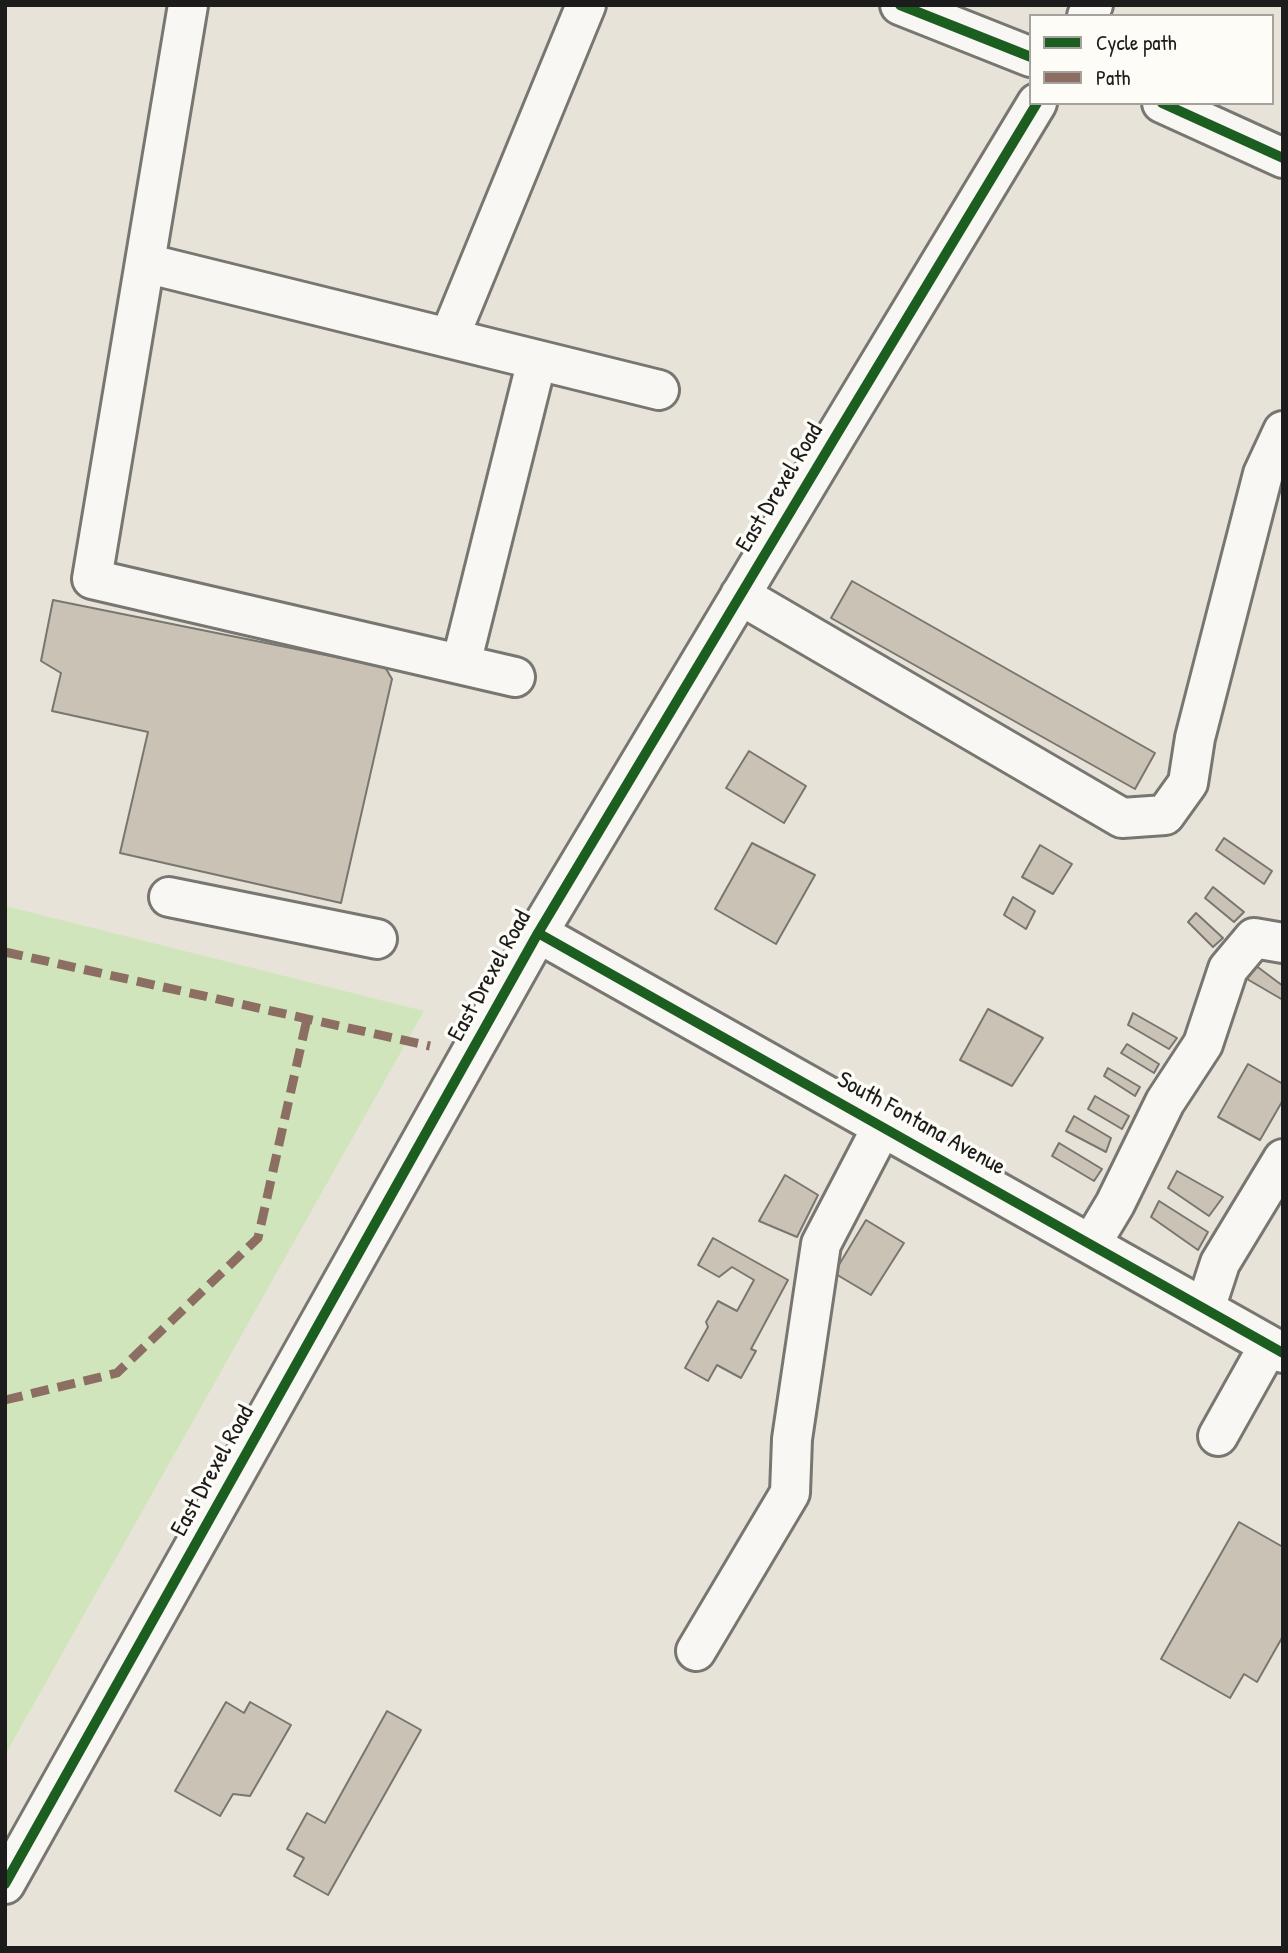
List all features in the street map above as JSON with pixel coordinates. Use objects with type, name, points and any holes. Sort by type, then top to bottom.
[{"type":"street","points":[[188,5],[92,579],[515,677]]},
{"type":"street","points":[[449,338],[586,5]]},
{"type":"street","points":[[900,5],[1029,56]]},
{"type":"street","name":"East Drexel Road","points":[[5,1884],[538,933],[1036,105]]},
{"type":"street","points":[[1166,105],[1283,158]]},
{"type":"street","points":[[145,263],[659,390]]},
{"type":"street","points":[[461,664],[537,360]]},
{"type":"street","points":[[740,595],[1122,818],[1165,815],[1188,783],[1195,738],[1263,474],[1283,431]]},
{"type":"street","points":[[169,897],[377,939]]},
{"type":"street","name":"South Fontana Avenue","points":[[538,933],[1276,1349]]},
{"type":"street","points":[[1091,1244],[1115,1204],[1165,1101],[1203,1044],[1228,969],[1254,938],[1283,943]]},
{"type":"street","points":[[696,1651],[790,1493],[792,1439],[821,1244],[882,1127]]},
{"type":"street","points":[[1205,1309],[1220,1263],[1283,1159]]},
{"type":"street","points":[[1219,1436],[1276,1349]]},
{"type":"green space","points":[[5,906],[424,1011],[5,1755]]},
{"type":"building","points":[[852,581],[1155,753],[1135,789],[831,618]]},
{"type":"building","points":[[53,600],[385,667],[392,679],[341,903],[120,853],[148,732],[52,711],[61,673],[41,661]]},
{"type":"building","points":[[749,751],[806,786],[784,823],[726,788]]},
{"type":"building","points":[[1224,838],[1272,871],[1264,884],[1216,850]]},
{"type":"building","points":[[752,843],[815,875],[776,944],[715,909]]},
{"type":"building","points":[[1040,845],[1072,864],[1053,894],[1022,877]]},
{"type":"building","points":[[1213,887],[1244,912],[1234,922],[1205,898]]},
{"type":"building","points":[[1013,897],[1035,911],[1026,929],[1004,915]]},
{"type":"building","points":[[1196,913],[1223,938],[1213,947],[1188,922]]},
{"type":"building","points":[[1255,965],[1283,986],[1283,1000],[1247,979]]},
{"type":"building","points":[[988,1009],[1043,1038],[1012,1086],[960,1060]]},
{"type":"building","points":[[1133,1013],[1177,1038],[1169,1049],[1128,1025]]},
{"type":"building","points":[[1127,1044],[1159,1064],[1154,1073],[1121,1053]]},
{"type":"building","points":[[1248,1064],[1283,1084],[1283,1100],[1260,1140],[1218,1117]]},
{"type":"building","points":[[1108,1068],[1140,1087],[1135,1096],[1104,1076]]},
{"type":"building","points":[[1095,1096],[1129,1116],[1122,1129],[1088,1109]]},
{"type":"building","points":[[1074,1116],[1111,1138],[1106,1152],[1066,1131]]},
{"type":"building","points":[[1059,1143],[1102,1169],[1094,1181],[1052,1156]]},
{"type":"building","points":[[1177,1171],[1223,1197],[1209,1216],[1168,1188]]},
{"type":"building","points":[[785,1175],[818,1195],[797,1237],[759,1221]]},
{"type":"building","points":[[1159,1201],[1208,1232],[1198,1250],[1151,1217]]},
{"type":"building","points":[[866,1220],[904,1243],[871,1295],[834,1273]]},
{"type":"building","points":[[713,1238],[788,1280],[751,1349],[756,1351],[741,1378],[717,1365],[708,1381],[685,1368],[708,1327],[706,1322],[718,1301],[737,1311],[754,1280],[732,1267],[719,1277],[698,1265]]},
{"type":"building","points":[[1239,1522],[1283,1547],[1283,1636],[1257,1682],[1244,1674],[1230,1698],[1161,1659]]},
{"type":"building","points":[[226,1702],[244,1713],[250,1702],[291,1725],[250,1796],[233,1794],[220,1816],[175,1791]]},
{"type":"building","points":[[387,1711],[421,1730],[328,1895],[294,1876],[304,1858],[287,1849],[307,1813],[325,1823]]},
{"type":"marked path","points":[[5,952],[430,1046]]},
{"type":"marked path","points":[[5,1400],[117,1373],[258,1238],[307,1019]]},
{"type":"cycle path","points":[[900,5],[1029,56]]},
{"type":"cycle path","points":[[5,1884],[538,933],[1036,105]]},
{"type":"cycle path","points":[[1166,105],[1283,158]]},
{"type":"cycle path","points":[[538,933],[1283,1353]]}]
